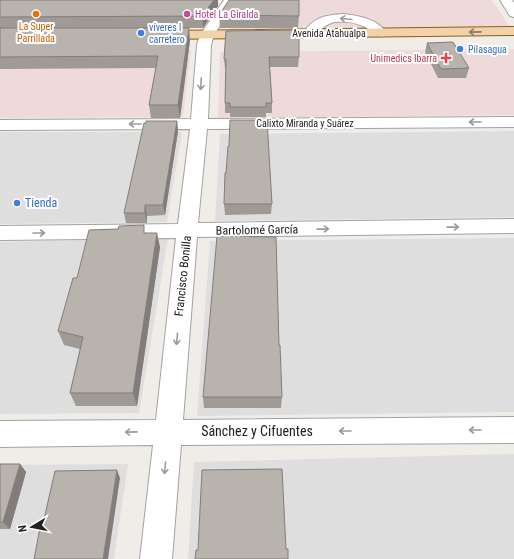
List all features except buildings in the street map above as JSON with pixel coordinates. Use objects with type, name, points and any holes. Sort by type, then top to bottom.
[{"type":"main road","name":"Avenida Atahualpa","points":[[205,40],[310,33],[514,31]]},
{"type":"main road","name":"Avenida Atahualpa","points":[[146,40],[514,43]]},
{"type":"street","name":"Francisco Bonilla","points":[[156,559],[187,232],[199,124],[205,40],[230,0]]},
{"type":"street","points":[[506,0],[514,13]]},
{"type":"street","name":"Calixto Miranda y Suárez","points":[[0,125],[514,122]]},
{"type":"street","name":"Bartolomé García","points":[[0,233],[187,232],[514,226]]},
{"type":"street","name":"Sánchez y Cifuentes","points":[[0,434],[514,430]]},
{"type":"shaded area","points":[[246,0],[492,0],[511,29],[230,30]]},
{"type":"shaded area","points":[[514,49],[514,115],[218,118],[220,52]]},
{"type":"shaded area","points":[[0,50],[191,50],[183,117],[0,118]]},
{"type":"shaded area","points":[[514,131],[514,217],[215,221],[220,134]]},
{"type":"shaded area","points":[[0,132],[182,132],[167,222],[0,224]]},
{"type":"shaded area","points":[[168,238],[139,413],[0,414],[0,242]]},
{"type":"shaded area","points":[[514,238],[514,412],[197,416],[210,241]]},
{"type":"shaded area","points":[[514,454],[514,559],[188,559],[194,462]]},
{"type":"shaded area","points":[[128,464],[114,559],[0,559],[0,465]]},
{"type":"place","name":"La Super Parrillada","points":[[36,14]]},
{"type":"place","name":"Hotel La Giralda","points":[[187,14]]},
{"type":"place","name":"víveres l carretero","points":[[141,33]]},
{"type":"place","name":"Pilasagua","points":[[460,49]]},
{"type":"place","name":"Unimedics Ibarra","points":[[446,58]]},
{"type":"place","name":"Tienda","points":[[17,203]]}]
